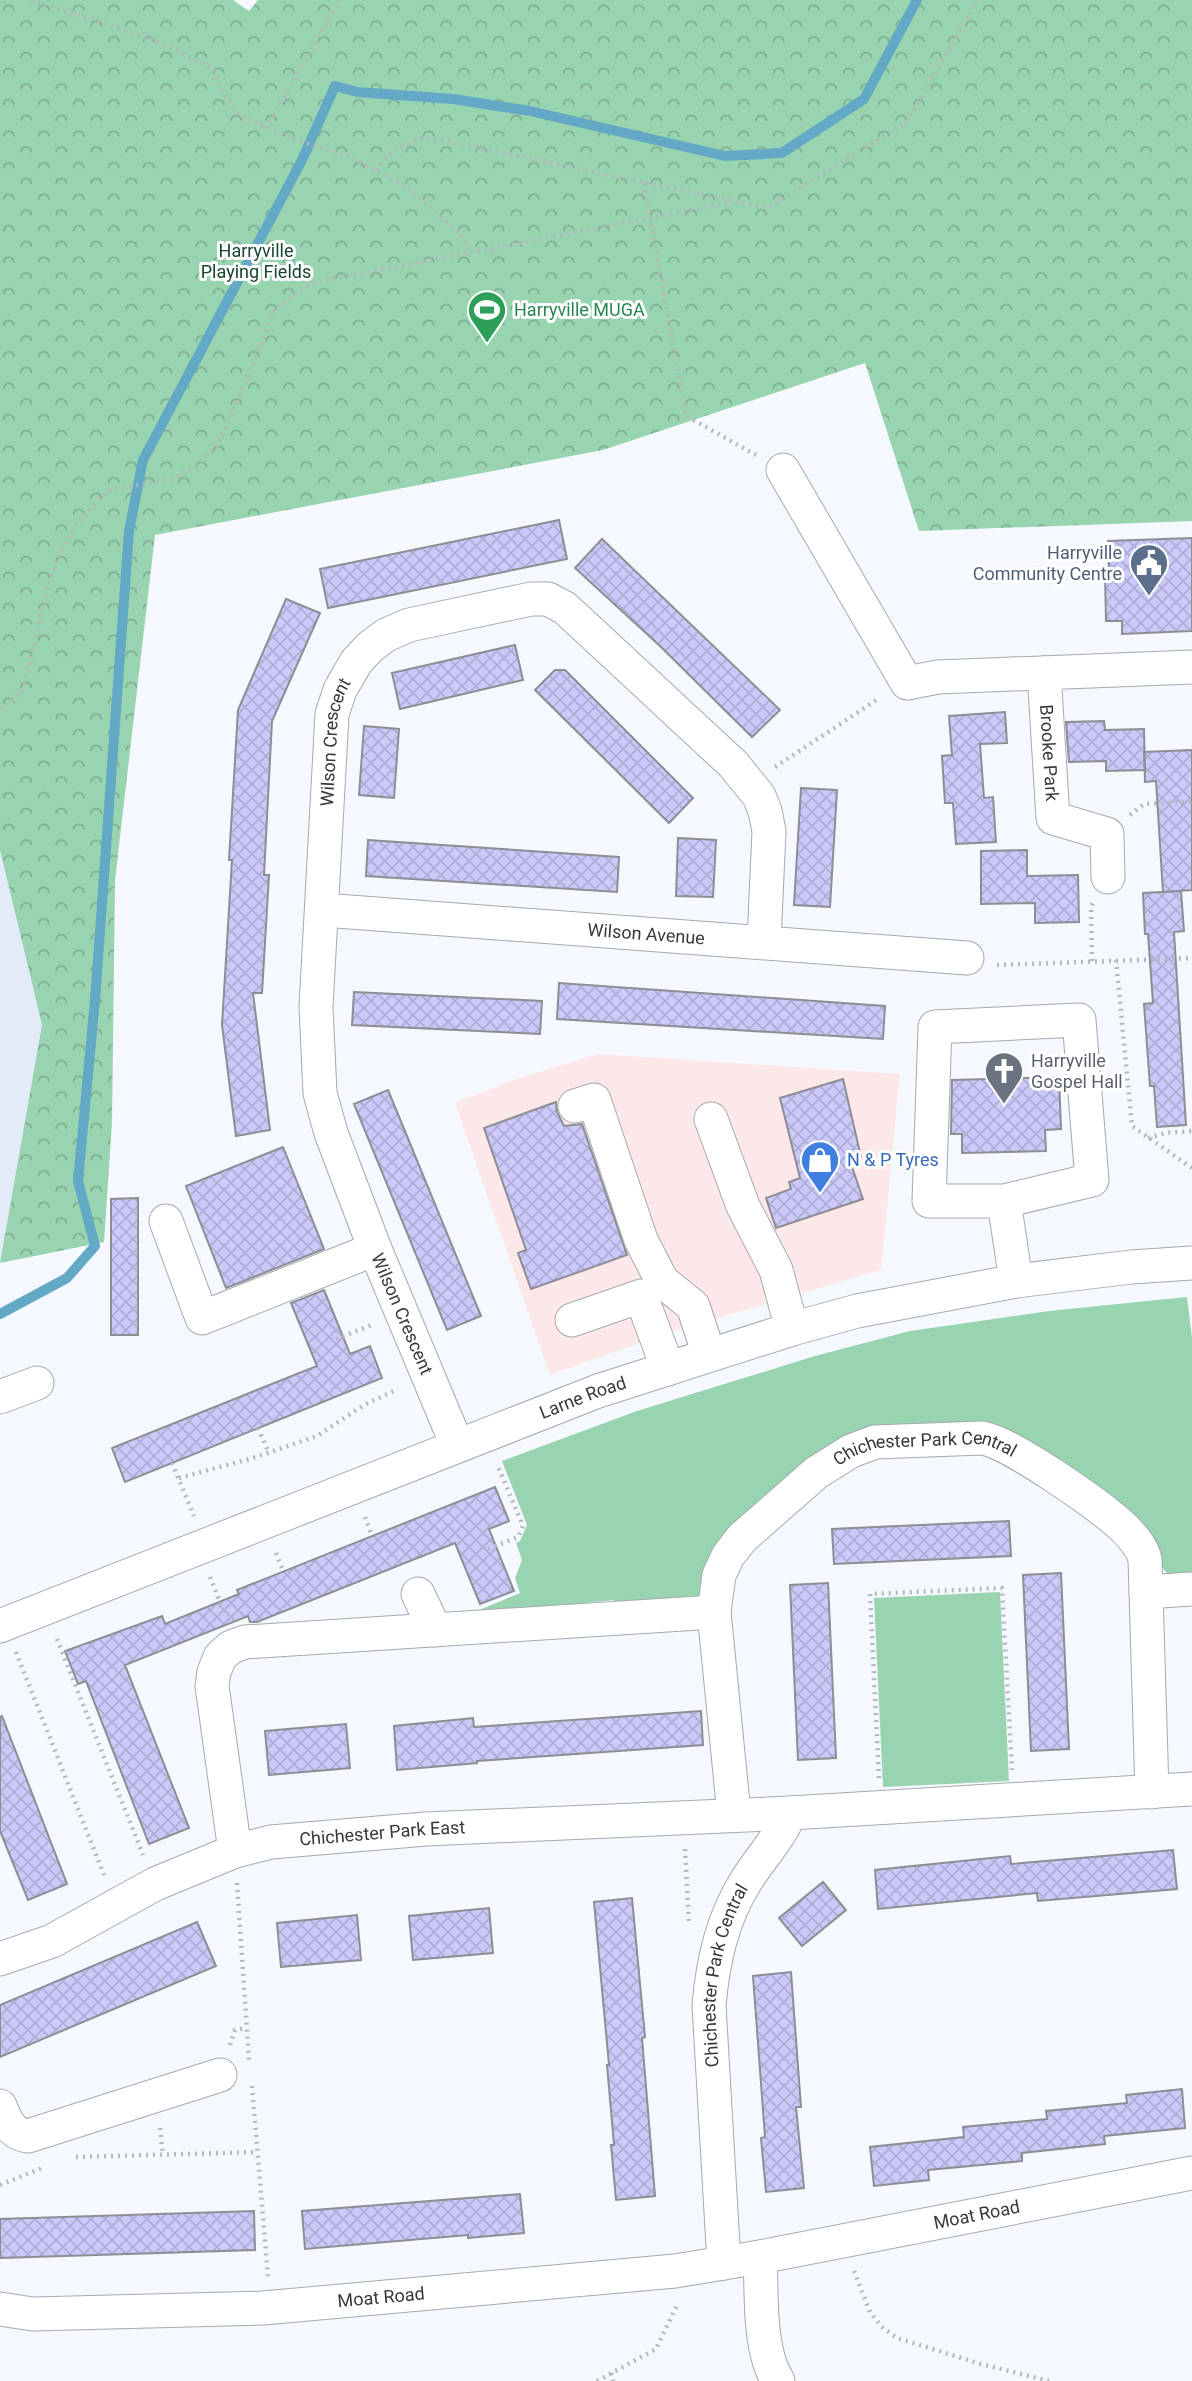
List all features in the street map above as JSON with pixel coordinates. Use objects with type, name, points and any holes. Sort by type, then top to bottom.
[{"type":"street","points":[[783,470],[907,683],[938,677],[1192,667]]},
{"type":"street","name":"Wilson Crescent","points":[[471,1440],[428,1375],[375,1249],[331,1133],[320,1093],[316,1007],[332,714],[350,671],[363,654],[386,635],[409,625],[531,599],[554,601],[585,626],[751,783],[765,811],[769,831],[764,942]]},
{"type":"street","name":"Brooke Park","points":[[1044,673],[1053,818],[1107,834]]},
{"type":"street","points":[[1107,834],[1108,877]]},
{"type":"street","name":"Wilson Avenue","points":[[323,910],[967,958]]},
{"type":"street","points":[[1079,1020],[1092,1180],[1004,1201],[929,1201],[935,1027],[1079,1020]]},
{"type":"street","points":[[575,1106],[594,1100],[641,1240],[662,1281],[694,1306],[709,1355]]},
{"type":"street","points":[[711,1119],[743,1206],[776,1270],[792,1329]]},
{"type":"street","points":[[1004,1201],[1016,1282]]},
{"type":"street","points":[[166,1221],[202,1318],[375,1249]]},
{"type":"street","name":"Larne Road","points":[[3,1625],[598,1391],[792,1329],[857,1311],[1016,1282],[1131,1267],[1192,1263]]},
{"type":"street","points":[[572,1321],[641,1296],[668,1369]]},
{"type":"street","points":[[0,1396],[37,1384]]},
{"type":"street","name":"Chichester Park Central","points":[[734,1814],[714,1612],[720,1570],[738,1542],[829,1463],[875,1442],[982,1438],[1006,1446],[1123,1527],[1144,1553],[1152,1792]]},
{"type":"street","points":[[1146,1592],[1192,1590]]},
{"type":"street","points":[[418,1594],[435,1630]]},
{"type":"street","points":[[235,1851],[212,1686],[220,1657],[237,1644],[714,1612]]},
{"type":"street","points":[[790,1812],[1192,1789]]},
{"type":"street","name":"Chichester Park Central","points":[[724,2263],[709,2005],[711,1977],[716,1950],[728,1916],[745,1882],[786,1824],[790,1812]]},
{"type":"street","name":"Chichester Park East","points":[[0,1959],[52,1941],[155,1884],[235,1851],[271,1842],[426,1829],[790,1812]]},
{"type":"street","points":[[0,2106],[10,2127],[28,2136],[220,2075]]},
{"type":"street","name":"Moat Road","points":[[0,2309],[33,2314],[263,2308],[675,2271],[760,2258],[1192,2173]]},
{"type":"street","points":[[760,2258],[766,2342],[770,2365],[778,2381]]},
{"type":"path","points":[[31,0],[154,40],[211,66],[222,92],[240,116],[299,141],[344,153],[406,186],[457,231],[471,252]]},
{"type":"path","points":[[266,128],[340,0]]},
{"type":"path","points":[[376,170],[393,150],[426,137],[767,208],[906,123],[978,0]]},
{"type":"path","points":[[644,183],[686,416],[783,470]]},
{"type":"path","points":[[0,709],[15,699],[25,684],[48,580],[62,548],[94,503],[109,490],[173,479],[216,447],[232,415],[274,311],[295,293],[316,282],[733,202]]},
{"type":"path","points":[[492,250],[493,257]]},
{"type":"path","points":[[751,783],[872,702],[907,683]]},
{"type":"path","points":[[1107,834],[1144,804],[1192,802]]},
{"type":"path","points":[[1093,961],[1091,907],[1108,877]]},
{"type":"path","points":[[967,958],[995,965],[1192,958]]},
{"type":"path","points":[[1116,960],[1132,1126],[1192,1168]]},
{"type":"path","points":[[1149,1138],[1165,1133],[1192,1131]]},
{"type":"path","points":[[179,1478],[269,1453],[317,1436],[364,1405],[428,1375]]},
{"type":"path","points":[[258,1428],[269,1453]]},
{"type":"path","points":[[471,1440],[523,1526],[518,1537],[488,1549]]},
{"type":"path","points":[[172,1463],[237,1644]]},
{"type":"path","points":[[877,1757],[870,1594],[1002,1588],[1012,1750]]},
{"type":"path","points":[[45,1609],[155,1884]]},
{"type":"path","points":[[3,1625],[116,1905]]},
{"type":"path","points":[[683,1816],[689,1927]]},
{"type":"path","points":[[70,2157],[257,2152]]},
{"type":"path","points":[[0,2185],[46,2167]]},
{"type":"path","points":[[853,2239],[852,2263],[857,2284],[870,2312],[882,2328],[897,2338],[981,2364],[1049,2381]]},
{"type":"path","points":[[597,2381],[656,2349],[679,2306],[675,2271]]},
{"type":"path","points":[[611,2373],[613,2381]]},
{"type":"shaded area","points":[[0,850],[42,1025],[0,1262]]},
{"type":"shaded area","points":[[598,1054],[900,1074],[881,1270],[674,1331],[550,1375],[455,1103],[516,1079]]},
{"type":"green space","name":"Harryville Playing Fields","points":[[0,0],[233,0],[249,11],[258,0],[1192,0],[1192,521],[919,531],[865,363],[603,450],[155,535],[115,880],[112,1122],[104,1242],[0,1263],[42,1025],[0,850]]},
{"type":"green space","points":[[1187,1297],[1192,1338],[1192,1588],[1171,1576],[1155,1558],[1010,1442],[869,1440],[700,1601],[616,1616],[614,1600],[583,1603],[584,1616],[460,1618],[520,1593],[515,1578],[522,1560],[516,1543],[520,1541],[527,1525],[502,1461],[637,1411],[815,1356],[910,1331],[1049,1311]]},
{"type":"green space","points":[[1000,1592],[1009,1781],[883,1787],[874,1598]]},
{"type":"building","points":[[559,520],[567,559],[328,608],[320,569]]},
{"type":"building","name":"Harryville Community Centre","points":[[1192,538],[1192,631],[1122,634],[1122,621],[1106,621],[1105,574],[1109,574],[1108,541]]},
{"type":"building","points":[[602,539],[780,710],[752,737],[660,646],[575,568]]},
{"type":"building","points":[[286,599],[320,613],[272,721],[264,875],[269,875],[262,993],[253,993],[270,1130],[236,1136],[222,1025],[238,710]]},
{"type":"building","points":[[515,645],[523,680],[400,709],[392,673]]},
{"type":"building","points":[[555,670],[565,670],[693,798],[669,823],[535,690]]},
{"type":"building","points":[[1005,712],[1007,743],[980,744],[984,798],[993,797],[996,842],[956,844],[953,803],[945,803],[942,756],[952,755],[949,716]]},
{"type":"building","points":[[1104,721],[1105,730],[1144,729],[1145,770],[1106,771],[1106,761],[1069,762],[1066,722]]},
{"type":"building","points":[[364,726],[399,729],[394,798],[359,795]]},
{"type":"building","points":[[1192,750],[1192,890],[1163,892],[1156,781],[1145,782],[1144,752]]},
{"type":"building","points":[[801,788],[837,790],[830,907],[794,905]]},
{"type":"building","points":[[678,838],[716,840],[713,897],[676,896]]},
{"type":"building","points":[[368,840],[619,857],[617,892],[366,876]]},
{"type":"building","points":[[1027,850],[1027,876],[1078,875],[1079,922],[1035,923],[1035,903],[981,904],[981,851]]},
{"type":"building","points":[[1181,891],[1184,931],[1174,932],[1186,1125],[1157,1127],[1154,1086],[1150,1086],[1144,1004],[1153,1003],[1143,893]]},
{"type":"building","points":[[559,983],[885,1006],[883,1039],[557,1019]]},
{"type":"building","points":[[354,992],[542,1001],[540,1034],[352,1025]]},
{"type":"building","name":"Harryville Gospel Hall","points":[[1059,1077],[1061,1129],[1045,1130],[1046,1151],[962,1153],[962,1134],[951,1134],[952,1080]]},
{"type":"building","points":[[843,1079],[861,1157],[850,1161],[863,1199],[776,1228],[766,1198],[791,1189],[789,1182],[800,1178],[780,1098]]},
{"type":"building","points":[[388,1090],[481,1316],[447,1330],[354,1104]]},
{"type":"building","points":[[556,1102],[557,1112],[564,1126],[582,1124],[627,1255],[531,1289],[518,1253],[526,1250],[484,1128]]},
{"type":"building","points":[[283,1147],[324,1249],[226,1288],[186,1186]]},
{"type":"building","points":[[138,1198],[138,1335],[111,1335],[111,1199]]},
{"type":"building","points":[[324,1290],[350,1354],[370,1346],[382,1378],[125,1482],[112,1448],[317,1366],[291,1303]]},
{"type":"building","points":[[495,1487],[509,1521],[489,1529],[514,1591],[480,1604],[455,1543],[257,1622],[250,1622],[248,1616],[125,1665],[189,1828],[149,1844],[86,1681],[78,1684],[65,1651],[162,1616],[165,1624],[239,1594],[237,1590]]},
{"type":"building","points":[[1009,1521],[1011,1556],[834,1564],[832,1529]]},
{"type":"building","points":[[1061,1573],[1069,1749],[1031,1751],[1023,1575]]},
{"type":"building","points":[[828,1583],[836,1758],[798,1760],[790,1585]]},
{"type":"building","points":[[701,1711],[703,1745],[477,1761],[397,1770],[394,1726],[473,1718],[474,1727]]},
{"type":"building","points":[[2,1716],[67,1884],[28,1900],[0,1831]]},
{"type":"building","points":[[346,1724],[350,1768],[269,1775],[265,1731]]},
{"type":"building","points":[[1173,1850],[1177,1889],[1038,1901],[1037,1893],[878,1909],[875,1870],[1010,1856],[1011,1864]]},
{"type":"building","points":[[823,1882],[846,1910],[802,1946],[779,1918]]},
{"type":"building","points":[[632,1898],[645,2037],[642,2038],[655,2196],[616,2200],[611,2145],[614,2145],[609,2065],[594,1902]]},
{"type":"building","points":[[489,1908],[493,1953],[413,1960],[409,1916]]},
{"type":"building","points":[[357,1915],[361,1960],[281,1967],[277,1923]]},
{"type":"building","points":[[197,1922],[216,1966],[0,2057],[0,2005]]},
{"type":"building","points":[[791,1972],[801,2107],[796,2107],[804,2188],[766,2192],[761,2138],[765,2137],[753,1976]]},
{"type":"building","points":[[1182,2089],[1185,2128],[1104,2136],[1105,2144],[1022,2153],[1022,2161],[928,2170],[929,2180],[874,2186],[870,2147],[964,2137],[963,2127],[1047,2119],[1046,2111],[1127,2103],[1126,2095]]},
{"type":"building","points":[[520,2194],[524,2233],[305,2249],[302,2211]]},
{"type":"building","points":[[254,2211],[255,2250],[0,2258],[0,2219]]},
{"type":"waterway","points":[[0,1314],[67,1278],[95,1246],[78,1181],[95,1000],[129,531],[143,460],[302,160],[335,86],[357,92],[453,99],[530,111],[725,156],[782,153],[864,99],[917,0]]},
{"type":"place","name":"Harryville MUGA","points":[[487,344]]},
{"type":"place","name":"Harryville Community Centre","points":[[1149,597]]},
{"type":"place","name":"Harryville Gospel Hall","points":[[1004,1105]]},
{"type":"place","name":"N & P Tyres","points":[[820,1194]]}]
